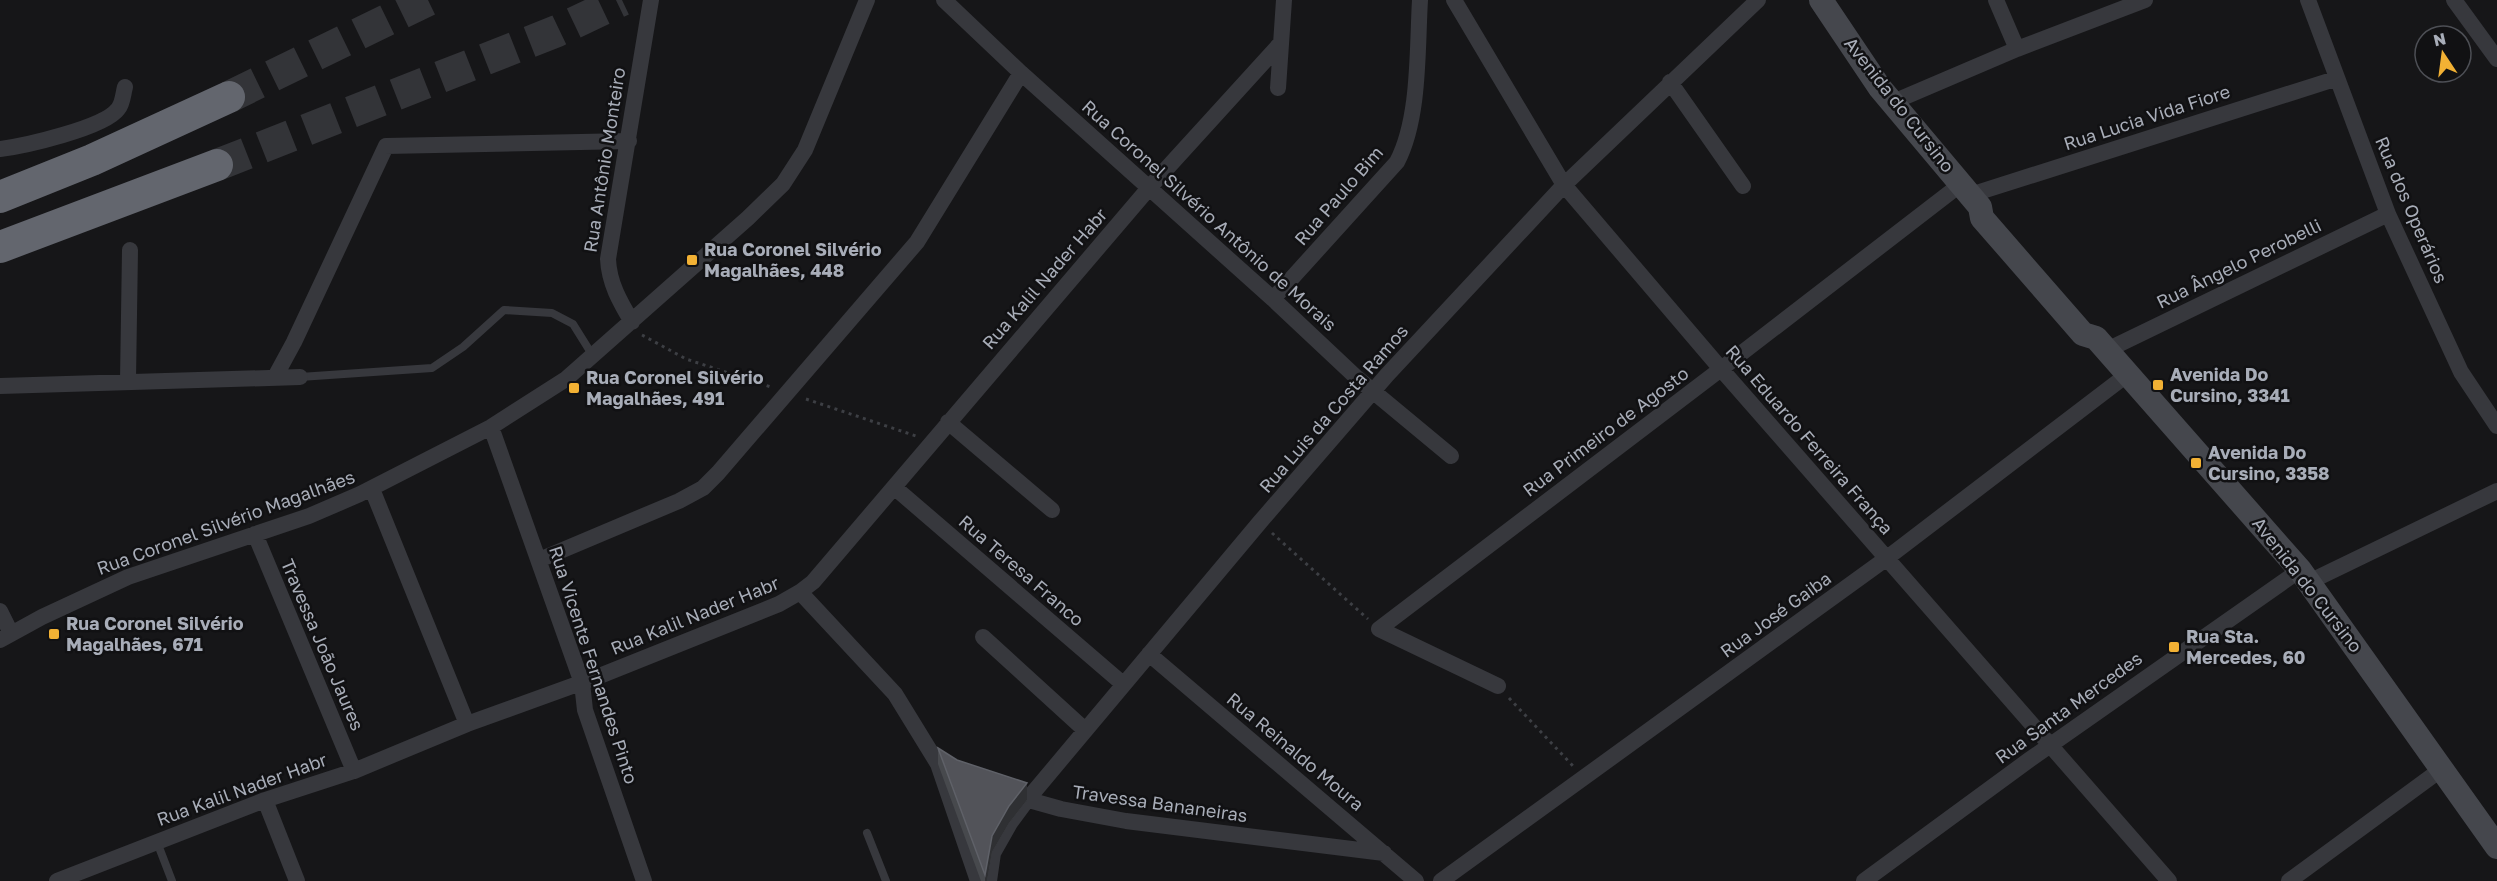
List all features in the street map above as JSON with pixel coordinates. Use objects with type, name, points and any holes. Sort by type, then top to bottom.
[{"type":"highway","points":[[0,196],[92,160],[229,97]]},
{"type":"highway","points":[[0,247],[217,165]]},
{"type":"main road","name":"Avenida do Cursino","points":[[1821,0],[1860,60],[1970,195],[1990,210],[2094,326],[2102,344],[2304,576],[2443,768],[2497,847]]},
{"type":"street","name":"Rua Antônio Monteiro","points":[[632,322],[618,300],[608,272],[608,259],[651,0]]},
{"type":"street","name":"Rua Coronel Silvério Magalhães","points":[[6,637],[128,577],[309,516],[372,489],[491,428],[566,379],[748,218],[783,184],[797,165],[828,98],[867,0]]},
{"type":"street","name":"Rua Coronel Silvério Antônio de Morais","points":[[944,0],[1273,298],[1372,391],[1451,456]]},
{"type":"street","points":[[1278,88],[1284,0]]},
{"type":"street","name":"Rua Paulo Bim","points":[[1273,298],[1397,162],[1406,146],[1411,125],[1420,0]]},
{"type":"street","name":"Rua Eduardo Ferreira França","points":[[1454,0],[1564,185],[1721,369],[2169,881]]},
{"type":"street","name":"Rua Luis da Costa Ramos","points":[[989,881],[993,853],[1010,823],[1027,800],[1372,391],[1564,185],[1758,0]]},
{"type":"street","points":[[1996,0],[2017,49]]},
{"type":"street","points":[[1893,102],[2017,49],[2145,0]]},
{"type":"street","name":"Rua dos Operários","points":[[2307,0],[2388,214],[2461,372],[2497,426]]},
{"type":"street","points":[[2454,0],[2497,59]]},
{"type":"street","name":"Rua Kalil Nader Habr","points":[[57,881],[265,800],[354,771],[467,724],[582,682],[779,604],[800,592],[813,582],[1149,188],[1280,44]]},
{"type":"street","points":[[539,560],[679,501],[703,488],[917,242],[1022,73]]},
{"type":"street","name":"Rua Lucia Vida Fiore","points":[[1970,195],[2335,79]]},
{"type":"street","points":[[1670,82],[1743,186]]},
{"type":"street","points":[[0,149],[37,142],[110,117],[121,105],[125,87]]},
{"type":"street","points":[[275,376],[294,342],[386,146],[629,141]]},
{"type":"street","name":"Rua Primeiro de Agosto","points":[[1379,628],[1721,369],[1970,195]]},
{"type":"street","name":"Rua Ângelo Perobelli","points":[[2102,344],[2388,214]]},
{"type":"street","points":[[128,380],[130,250]]},
{"type":"street","name":"Rua José Gaiba","points":[[1441,881],[1887,558],[2128,374]]},
{"type":"street","points":[[0,386],[300,376]]},
{"type":"street","points":[[948,422],[1052,510]]},
{"type":"street","name":"Rua Vicente Fernandes Pinto","points":[[491,428],[582,682],[585,710],[644,881]]},
{"type":"street","name":"Rua Teresa Franco","points":[[894,487],[1123,684]]},
{"type":"street","points":[[372,489],[467,724]]},
{"type":"street","name":"Rua Santa Mercedes","points":[[1864,881],[2050,746],[2304,576],[2497,491]]},
{"type":"street","name":"Travessa João Jaures","points":[[255,534],[354,771]]},
{"type":"street","points":[[800,592],[895,694],[938,764],[978,881]]},
{"type":"street","points":[[0,611],[6,637]]},
{"type":"street","points":[[1379,628],[1498,686]]},
{"type":"street","points":[[983,637],[1085,730]]},
{"type":"street","name":"Rua Reinaldo Moura","points":[[1149,654],[1416,881]]},
{"type":"street","points":[[938,764],[957,777]]},
{"type":"street","points":[[2289,881],[2443,768]]},
{"type":"street","name":"Travessa Bananeiras","points":[[1002,791],[1027,800],[1126,821],[1384,854]]},
{"type":"street","points":[[265,800],[297,881]]},
{"type":"lane","points":[[300,376],[432,368],[463,347],[504,310],[552,313],[573,324],[593,356]]},
{"type":"lane","points":[[867,833],[886,881]]},
{"type":"lane","points":[[157,842],[172,881]]},
{"type":"path","points":[[632,322],[643,337],[686,359],[932,442]]},
{"type":"path","points":[[1260,522],[1379,628]]},
{"type":"path","points":[[1498,686],[1584,777]]},
{"type":"building","points":[[938,748],[957,760],[1027,783],[1009,806],[992,836],[985,875]]},
{"type":"tunnel","points":[[229,97],[428,0]]},
{"type":"tunnel","points":[[217,165],[557,31],[622,0]]},
{"type":"place","name":"Rua Coronel Silvério Magalhães, 448","points":[[692,260]]},
{"type":"place","name":"Avenida Do Cursino, 3341","points":[[2158,385]]},
{"type":"place","name":"Rua Coronel Silvério Magalhães, 491","points":[[574,388]]},
{"type":"place","name":"Avenida Do Cursino, 3358","points":[[2196,463]]},
{"type":"place","name":"Rua Coronel Silvério Magalhães, 671","points":[[54,634]]},
{"type":"place","name":"Rua Sta. Mercedes, 60","points":[[2174,647]]}]
